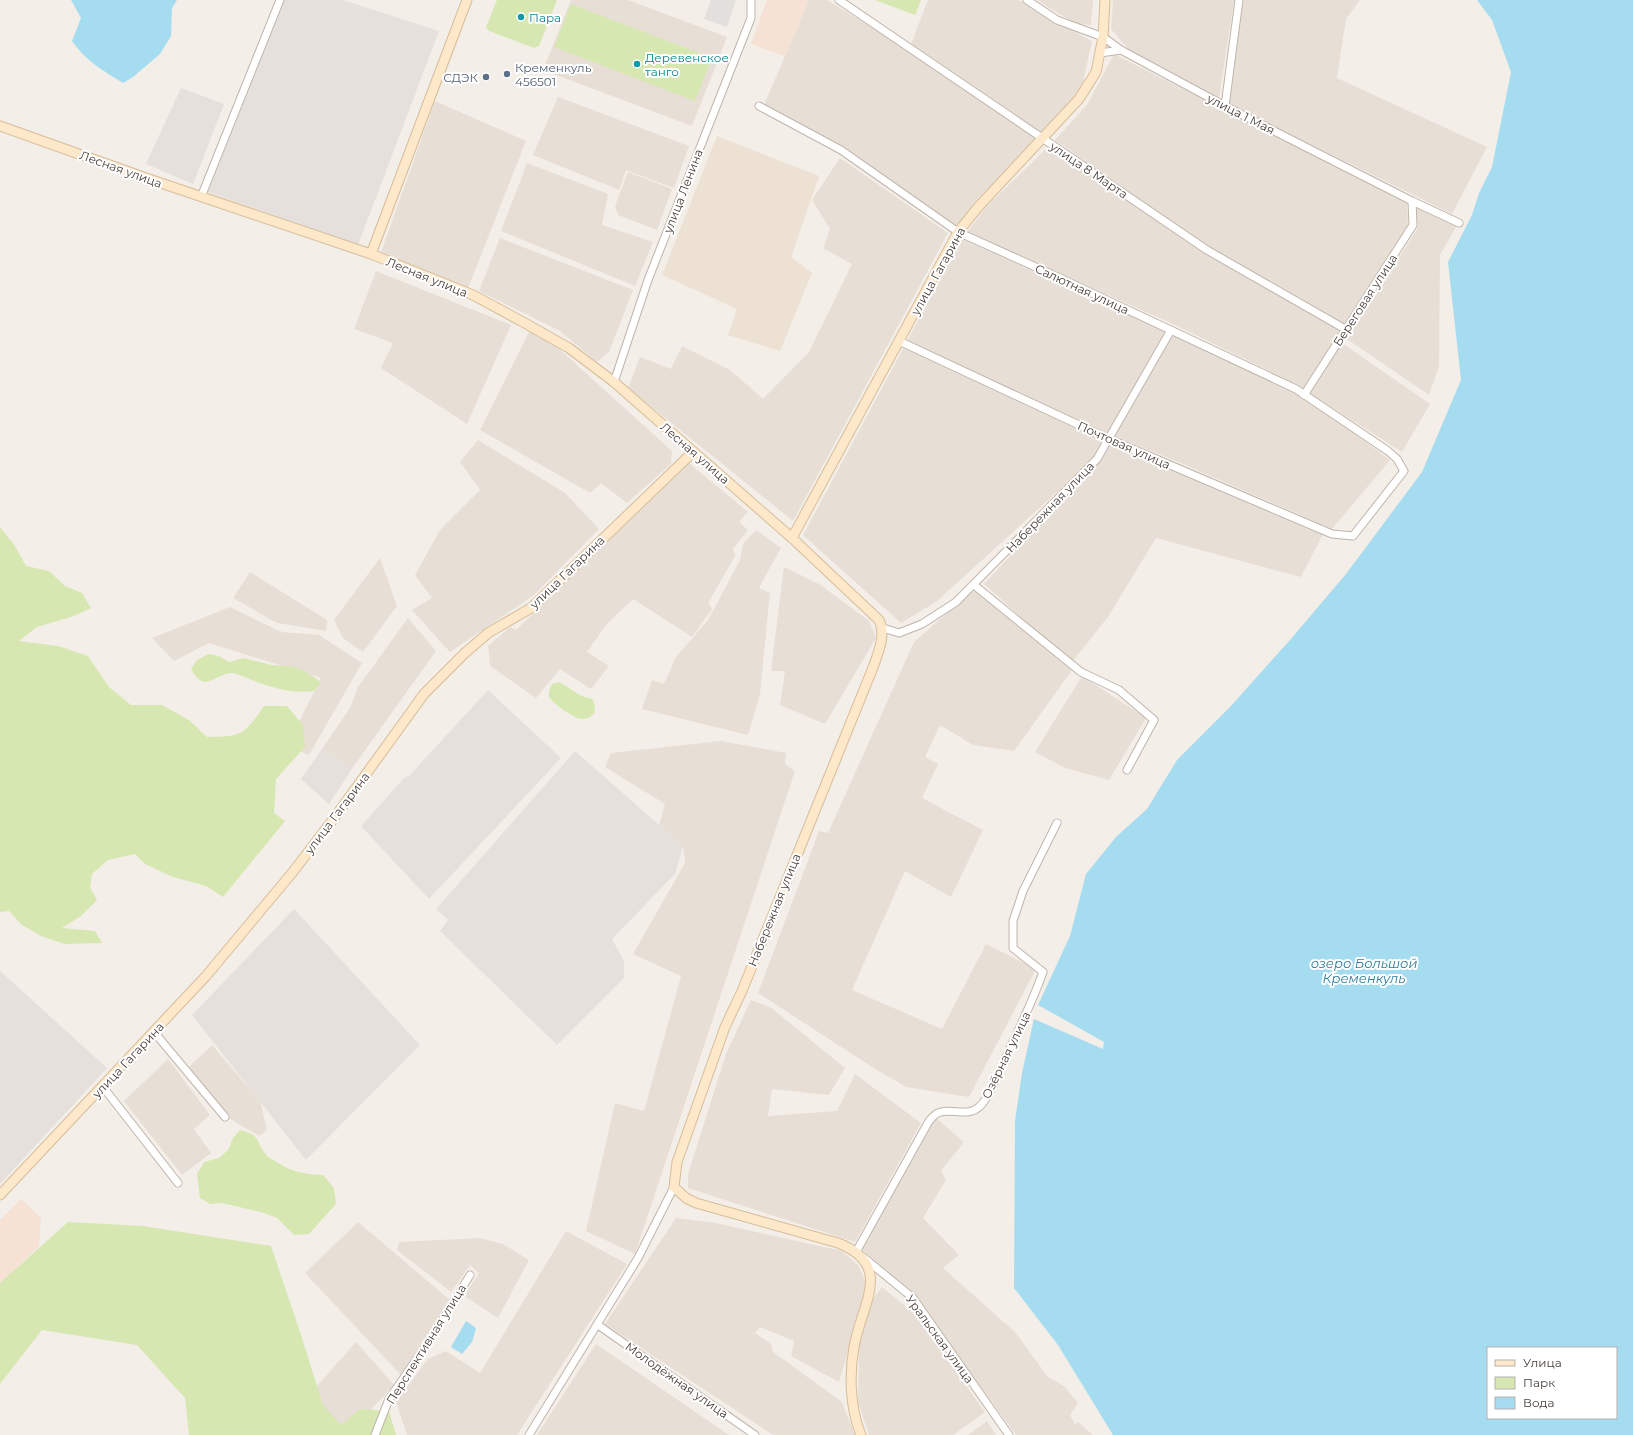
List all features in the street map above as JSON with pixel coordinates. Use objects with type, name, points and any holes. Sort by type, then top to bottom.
[{"type":"street","points":[[201,197],[280,0]]},
{"type":"street","points":[[371,254],[467,0]]},
{"type":"street","name":"улица Ленина","points":[[614,382],[651,273],[751,18],[751,0]]},
{"type":"street","name":"улица 8 Марта","points":[[839,0],[1207,250],[1345,329]]},
{"type":"street","name":"улица 1 Мая","points":[[1027,0],[1058,20],[1102,37],[1121,50],[1225,106],[1412,201],[1459,223]]},
{"type":"street","name":"улица Гагарина","points":[[792,538],[958,232],[979,206],[1079,99],[1096,72],[1102,37],[1105,0]]},
{"type":"street","points":[[1225,106],[1239,0]]},
{"type":"street","points":[[1100,53],[1121,50]]},
{"type":"street","name":"Салютная улица","points":[[759,106],[841,150],[958,232],[1296,389],[1388,451],[1397,459],[1404,471],[1353,536]]},
{"type":"street","name":"Лесная улица","points":[[0,126],[201,197],[371,254],[473,295],[569,348],[614,382],[792,538]]},
{"type":"street","name":"Береговая улица","points":[[1304,394],[1413,225],[1412,201]]},
{"type":"street","name":"Набережная улица","points":[[677,1190],[677,1162],[725,1027],[745,984],[874,665],[882,639],[883,628],[899,633],[922,624],[956,602],[1097,459],[1171,330]]},
{"type":"street","name":"Почтовая улица","points":[[899,341],[1109,439],[1332,534],[1353,536]]},
{"type":"street","name":"улица Гагарина","points":[[0,1195],[206,976],[292,873],[335,817],[424,694],[464,653],[488,634],[531,608],[693,452]]},
{"type":"street","points":[[792,538],[870,610],[879,620],[883,628]]},
{"type":"street","points":[[974,585],[1081,672],[1118,690],[1154,720],[1126,770]]},
{"type":"street","name":"Озёрная улица","points":[[859,1254],[929,1121],[937,1113],[944,1111],[964,1113],[979,1108],[990,1092],[1037,991],[1043,972],[1013,948],[1013,921],[1023,891],[1057,823]]},
{"type":"street","points":[[154,1032],[225,1117]]},
{"type":"street","points":[[103,1087],[178,1184]]},
{"type":"street","points":[[529,1435],[598,1325],[677,1190]]},
{"type":"street","name":"Уральская улица","points":[[677,1190],[696,1203],[838,1243],[859,1254],[913,1298],[1009,1435]]},
{"type":"street","points":[[859,1254],[868,1265],[871,1275],[870,1294],[854,1347],[851,1374],[853,1402],[857,1426],[861,1435]]},
{"type":"street","name":"Перспективная улица","points":[[375,1435],[389,1399],[430,1340],[470,1275]]},
{"type":"street","name":"Молодёжная улица","points":[[598,1325],[755,1435]]},
{"type":"shaded area","points":[[285,0],[343,0],[439,31],[358,245],[208,192]]},
{"type":"shaded area","points":[[571,0],[628,0],[727,37],[692,126],[543,70]]},
{"type":"shaded area","points":[[711,0],[736,0],[727,27],[704,19]]},
{"type":"shaded area","points":[[767,0],[809,0],[785,56],[751,44]]},
{"type":"shaded area","points":[[809,0],[827,0],[907,49],[1037,140],[977,199],[957,226],[845,147],[764,105]]},
{"type":"shaded area","points":[[928,0],[1018,0],[1092,41],[1081,91],[1045,134],[1037,134],[911,44]]},
{"type":"shaded area","points":[[1037,0],[1093,0],[1091,25],[1076,24]]},
{"type":"shaded area","points":[[1113,0],[1234,0],[1219,98],[1131,52],[1111,29]]},
{"type":"shaded area","points":[[1242,0],[1360,0],[1346,19],[1337,78],[1487,147],[1452,214],[1229,104]]},
{"type":"shaded area","points":[[1114,54],[1407,203],[1408,225],[1344,324],[1208,247],[1055,140],[1087,105]]},
{"type":"shaded area","points":[[181,88],[224,104],[193,184],[146,164]]},
{"type":"shaded area","points":[[558,97],[689,146],[674,188],[626,170],[619,190],[533,155]]},
{"type":"shaded area","points":[[435,101],[526,141],[468,288],[381,252]]},
{"type":"shaded area","points":[[717,136],[819,176],[791,257],[812,273],[780,351],[728,335],[737,309],[662,275]]},
{"type":"shaded area","points":[[1051,144],[1171,228],[1340,330],[1304,388],[1173,324],[967,232],[987,206]]},
{"type":"shaded area","points":[[840,158],[948,233],[793,521],[628,388],[640,357],[671,369],[682,346],[730,370],[763,399],[809,352],[852,264],[823,248],[830,229],[812,200]]},
{"type":"shaded area","points":[[527,163],[608,194],[602,225],[653,242],[635,286],[501,231]]},
{"type":"shaded area","points":[[628,172],[672,189],[657,230],[618,215],[615,206]]},
{"type":"shaded area","points":[[1416,207],[1457,225],[1440,255],[1439,366],[1429,395],[1347,339],[1418,228]]},
{"type":"shaded area","points":[[500,238],[633,290],[609,352],[597,362],[560,331],[479,291]]},
{"type":"shaded area","points":[[962,239],[1168,331],[1108,435],[907,341]]},
{"type":"shaded area","points":[[376,271],[511,325],[467,424],[381,368],[393,343],[354,329]]},
{"type":"shaded area","points":[[530,330],[557,347],[672,451],[671,464],[627,503],[601,483],[590,493],[480,430]]},
{"type":"shaded area","points":[[1173,333],[1304,396],[1390,460],[1332,529],[1183,464],[1114,436]]},
{"type":"shaded area","points":[[1339,341],[1430,404],[1402,452],[1309,393]]},
{"type":"shaded area","points":[[904,347],[1104,442],[1090,462],[936,602],[901,623],[803,535]]},
{"type":"shaded area","points":[[478,440],[565,493],[599,529],[534,595],[450,652],[412,610],[432,598],[415,575],[440,530],[480,490],[460,462]]},
{"type":"shaded area","points":[[1112,444],[1324,532],[1301,577],[1156,538],[1108,617],[1072,662],[984,584],[1096,464]]},
{"type":"shaded area","points":[[689,463],[748,512],[739,522],[748,530],[733,549],[735,556],[708,603],[712,609],[692,637],[633,599],[607,624],[587,652],[609,666],[591,689],[560,669],[536,698],[490,666],[488,646],[510,627],[516,630]]},
{"type":"shaded area","points":[[756,530],[781,548],[759,588],[770,593],[760,694],[748,735],[642,709],[652,680],[664,684],[676,657],[708,620],[740,560],[743,544]]},
{"type":"shaded area","points":[[380,558],[397,606],[363,652],[343,638],[334,620]]},
{"type":"shaded area","points":[[784,567],[819,584],[869,621],[876,638],[825,724],[780,705],[785,671],[771,671]]},
{"type":"shaded area","points":[[250,572],[327,620],[326,631],[277,623],[233,598]]},
{"type":"shaded area","points":[[971,592],[980,592],[1072,670],[1014,751],[973,745],[940,725],[925,757],[938,764],[922,798],[983,830],[951,897],[905,871],[852,990],[942,1029],[986,944],[1036,969],[969,1097],[906,1087],[872,1067],[758,993],[819,831],[828,833],[914,642]]},
{"type":"shaded area","points":[[230,607],[281,632],[319,635],[362,663],[309,755],[287,746],[321,678],[209,643],[174,661],[152,638]]},
{"type":"shaded area","points":[[408,618],[436,651],[353,767],[322,749],[350,708],[358,687]]},
{"type":"shaded area","points":[[1082,676],[1146,718],[1109,780],[1065,768],[1035,752]]},
{"type":"shaded area","points":[[488,690],[561,758],[429,899],[361,826],[405,777],[409,776]]},
{"type":"shaded area","points":[[721,741],[786,753],[785,764],[795,771],[635,1254],[586,1231],[615,1103],[644,1111],[681,976],[633,954],[685,863],[683,846],[659,825],[665,804],[605,767],[611,753]]},
{"type":"shaded area","points":[[322,749],[353,767],[329,804],[301,779]]},
{"type":"shaded area","points":[[575,751],[683,846],[675,874],[612,939],[624,961],[624,978],[557,1045],[440,931],[448,920],[436,909]]},
{"type":"shaded area","points":[[294,909],[420,1045],[306,1160],[192,1015]]},
{"type":"shaded area","points":[[0,971],[107,1068],[0,1184]]},
{"type":"shaded area","points":[[751,1000],[770,1007],[845,1068],[829,1095],[772,1089],[768,1116],[837,1111],[855,1074],[921,1123],[855,1242],[688,1188],[688,1174],[726,1054]]},
{"type":"shaded area","points":[[212,1045],[260,1101],[267,1130],[259,1136],[230,1119],[189,1067]]},
{"type":"shaded area","points":[[168,1059],[210,1115],[194,1129],[211,1153],[182,1175],[124,1101]]},
{"type":"shaded area","points":[[936,1118],[964,1142],[941,1171],[946,1180],[923,1218],[959,1255],[943,1268],[1015,1332],[1048,1377],[1064,1386],[1078,1403],[1070,1415],[1075,1424],[1078,1422],[1093,1435],[1016,1435],[912,1293],[859,1247]]},
{"type":"shaded area","points":[[21,1199],[41,1218],[39,1246],[0,1284],[0,1220]]},
{"type":"shaded area","points":[[676,1218],[716,1223],[842,1251],[858,1265],[865,1281],[864,1298],[839,1382],[791,1356],[794,1341],[760,1327],[755,1333],[771,1344],[773,1352],[842,1402],[855,1435],[773,1435],[605,1324]]},
{"type":"shaded area","points":[[358,1222],[450,1300],[401,1375],[305,1273]]},
{"type":"shaded area","points":[[566,1231],[627,1264],[517,1435],[407,1435],[396,1402],[428,1359],[446,1351],[480,1373]]},
{"type":"shaded area","points":[[480,1238],[503,1244],[529,1260],[498,1318],[464,1296],[479,1273],[470,1265],[451,1292],[397,1250],[399,1242]]},
{"type":"shaded area","points":[[882,1287],[913,1313],[985,1412],[953,1435],[869,1435],[858,1402],[859,1345],[871,1301]]},
{"type":"shaded area","points":[[356,1342],[394,1385],[347,1435],[303,1402]]},
{"type":"shaded area","points":[[596,1344],[729,1435],[537,1435]]},
{"type":"shaded area","points":[[987,1421],[996,1435],[968,1435]]},
{"type":"green space","points":[[497,0],[557,0],[539,46],[534,48],[489,31],[486,27]]},
{"type":"green space","points":[[875,0],[921,0],[915,15]]},
{"type":"green space","points":[[571,4],[712,58],[695,101],[554,47]]},
{"type":"green space","points":[[0,527],[15,546],[26,566],[49,571],[65,586],[82,593],[91,608],[74,616],[37,627],[19,641],[58,646],[88,656],[109,687],[131,705],[162,705],[189,720],[207,737],[235,735],[241,732],[252,723],[264,706],[287,706],[303,725],[305,747],[276,779],[274,813],[285,821],[223,897],[206,886],[173,877],[145,864],[135,854],[108,860],[92,874],[90,887],[97,900],[81,916],[62,928],[95,931],[102,943],[65,944],[41,936],[22,925],[9,911],[0,912]]},
{"type":"green space","points":[[209,654],[219,656],[229,662],[243,658],[272,665],[301,669],[321,682],[314,691],[299,692],[269,686],[233,673],[206,682],[201,681],[196,677],[191,669],[197,660]]},
{"type":"green space","points":[[559,682],[582,696],[591,698],[595,706],[595,712],[593,715],[587,718],[579,719],[569,714],[550,699],[549,692],[552,684]]},
{"type":"green space","points":[[240,1130],[252,1134],[263,1151],[270,1158],[287,1168],[298,1172],[323,1175],[334,1188],[336,1204],[309,1234],[294,1235],[277,1218],[264,1213],[222,1203],[210,1204],[200,1198],[197,1174],[204,1162],[219,1158],[228,1150],[233,1138]]},
{"type":"green space","points":[[68,1222],[143,1226],[271,1246],[323,1405],[341,1425],[360,1409],[389,1411],[396,1435],[189,1435],[185,1398],[137,1345],[42,1330],[0,1384],[0,1283]]},
{"type":"water","points":[[71,0],[177,0],[172,8],[171,36],[160,54],[133,77],[123,83],[89,60],[72,41],[81,18]]},
{"type":"water","name":"озеро Большой Кременкуль","points":[[1477,0],[1633,0],[1633,1435],[1113,1435],[1058,1345],[1014,1288],[1015,1121],[1022,1073],[1034,1019],[1103,1049],[1104,1042],[1038,1005],[1070,936],[1086,874],[1116,837],[1147,809],[1177,760],[1230,707],[1346,574],[1422,472],[1461,380],[1448,262],[1472,215],[1479,193],[1492,167],[1511,72],[1492,20]]},
{"type":"water","points":[[466,1321],[476,1328],[472,1342],[462,1354],[451,1347]]},
{"type":"place","name":"Пара","points":[[521,17]]},
{"type":"place","name":"Деревенское танго","points":[[637,64]]},
{"type":"place","name":"Кременкуль 456501","points":[[507,74]]},
{"type":"place","name":"СДЭК","points":[[486,77]]}]
